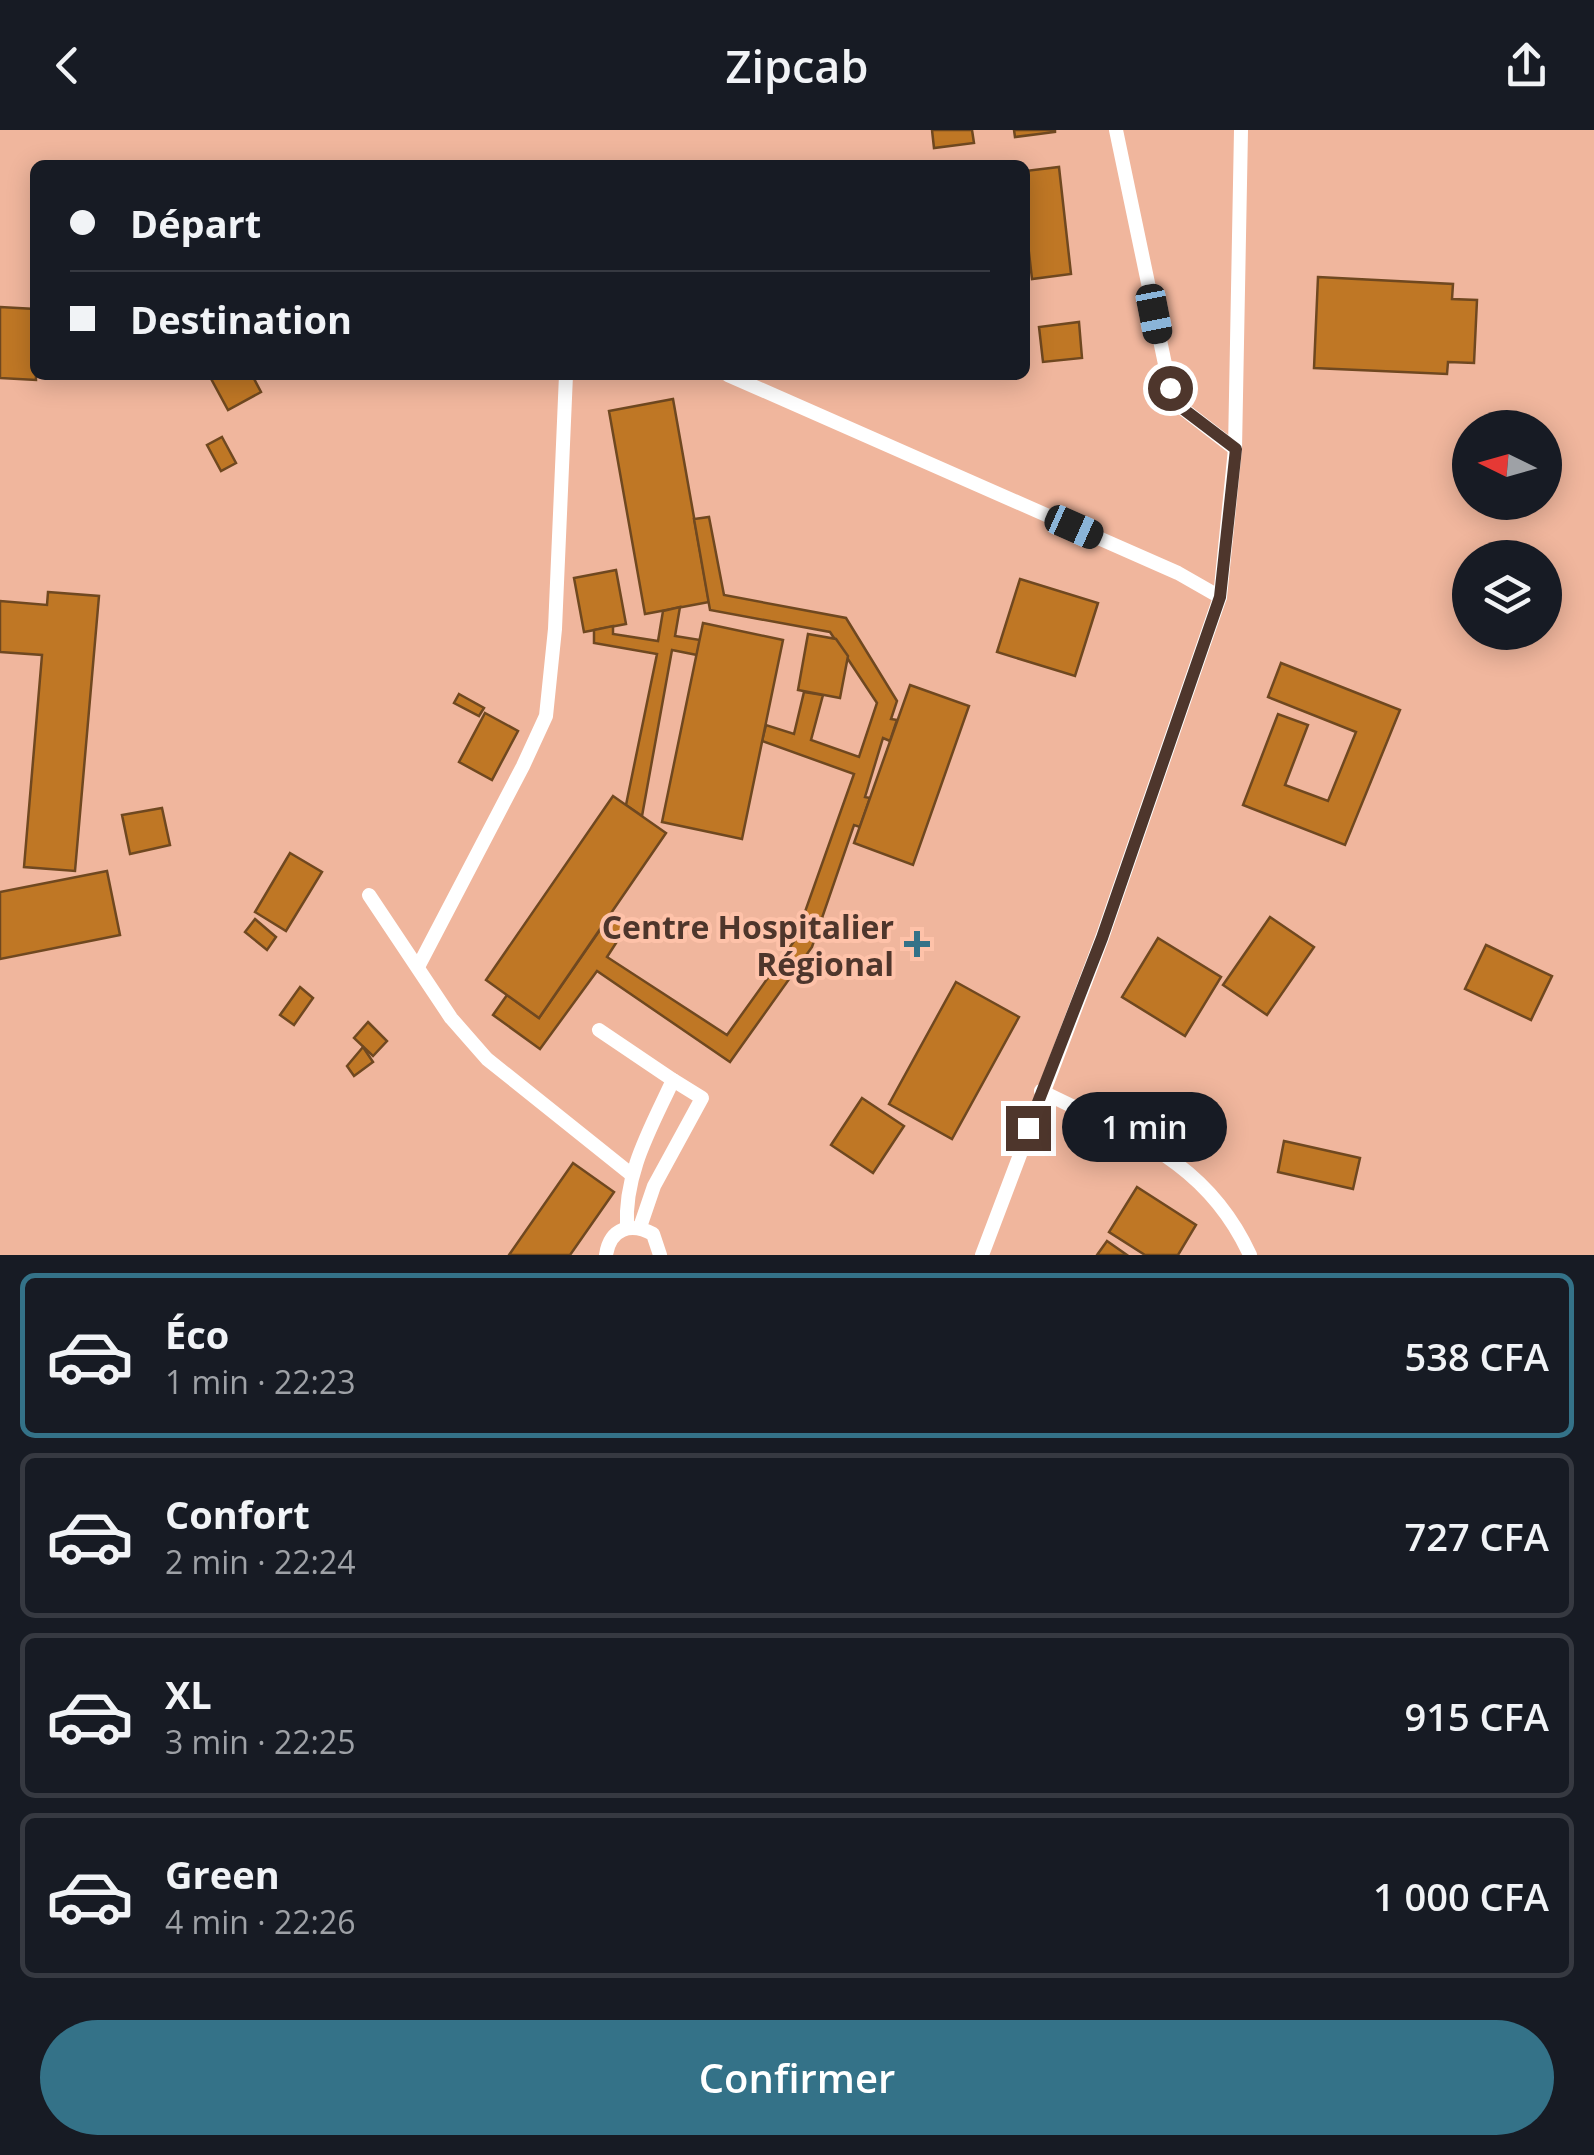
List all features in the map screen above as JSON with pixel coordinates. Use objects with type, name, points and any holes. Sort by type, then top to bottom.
[{"type":"lane","points":[[1116,130],[1170,388],[1178,405],[1236,449]]},
{"type":"lane","points":[[982,1255],[1102,938],[1220,597],[1236,449],[1241,130]]},
{"type":"lane","points":[[418,967],[546,716],[555,629],[566,380]]},
{"type":"lane","points":[[739,380],[1178,572],[1220,597]]},
{"type":"lane","points":[[369,895],[452,1018],[487,1059],[632,1175]]},
{"type":"lane","points":[[600,1030],[702,1098],[634,1227]]},
{"type":"lane","points":[[634,1227],[626,1197],[673,1080]]},
{"type":"lane","points":[[1042,1091],[1154,1148],[1190,1171],[1218,1199],[1250,1255]]},
{"type":"lane","points":[[606,1255],[615,1233],[634,1227],[653,1234],[664,1252]]},
{"type":"building","points":[[932,130],[972,130],[974,143],[934,148]]},
{"type":"building","points":[[1014,130],[1055,130],[1055,132],[1015,137]]},
{"type":"building","points":[[1059,167],[1071,274],[1032,279],[1030,170]]},
{"type":"building","points":[[1318,277],[1453,284],[1452,299],[1477,300],[1474,363],[1448,362],[1447,374],[1314,368]]},
{"type":"building","points":[[0,307],[30,309],[30,380],[0,378]]},
{"type":"building","points":[[1079,322],[1082,358],[1043,362],[1039,327]]},
{"type":"building","points":[[212,380],[255,380],[261,392],[228,410]]},
{"type":"building","points":[[673,399],[709,602],[645,614],[609,411]]},
{"type":"building","points":[[222,437],[236,463],[221,471],[207,445]]},
{"type":"building","points":[[709,517],[724,595],[846,618],[897,701],[891,719],[897,720],[890,741],[883,738],[865,797],[870,798],[860,827],[854,825],[812,947],[730,1062],[597,971],[540,1049],[493,1015],[507,995],[539,1018],[611,914],[627,926],[607,957],[727,1035],[795,940],[854,774],[762,741],[766,725],[794,734],[804,692],[823,695],[811,740],[859,757],[877,703],[830,632],[710,610],[694,519]]},
{"type":"building","points":[[616,570],[626,624],[584,632],[574,578]]},
{"type":"building","points":[[1020,579],[1098,603],[1075,676],[997,652]]},
{"type":"building","points":[[48,592],[99,596],[75,871],[24,867],[42,655],[0,652],[0,601],[47,605]]},
{"type":"building","points":[[680,607],[675,636],[700,640],[697,655],[672,650],[642,816],[626,805],[657,654],[594,643],[594,630],[613,626],[613,634],[658,641],[663,611]]},
{"type":"building","points":[[703,623],[783,640],[742,839],[662,822]]},
{"type":"building","points":[[808,634],[836,639],[848,656],[840,698],[798,690]]},
{"type":"building","points":[[1281,663],[1400,710],[1345,845],[1243,805],[1278,714],[1308,725],[1285,785],[1328,801],[1356,732],[1268,697]]},
{"type":"building","points":[[910,685],[969,706],[913,865],[854,843]]},
{"type":"building","points":[[459,694],[484,708],[479,716],[454,703]]},
{"type":"building","points":[[485,713],[518,731],[492,780],[459,762]]},
{"type":"building","points":[[613,796],[666,833],[539,1018],[486,980]]},
{"type":"building","points":[[162,808],[170,845],[130,854],[122,815]]},
{"type":"building","points":[[290,853],[322,872],[286,931],[255,912]]},
{"type":"building","points":[[107,871],[120,935],[0,959],[0,892]]},
{"type":"building","points":[[1270,917],[1314,947],[1267,1015],[1223,985]]},
{"type":"building","points":[[255,919],[276,937],[267,950],[245,932]]},
{"type":"building","points":[[1158,938],[1221,977],[1185,1036],[1122,997]]},
{"type":"building","points":[[1486,945],[1552,976],[1531,1020],[1465,989]]},
{"type":"building","points":[[956,982],[1019,1017],[952,1139],[889,1104]]},
{"type":"building","points":[[300,987],[313,998],[294,1025],[280,1015]]},
{"type":"building","points":[[368,1022],[387,1041],[373,1056],[354,1038]]},
{"type":"building","points":[[363,1047],[373,1062],[354,1076],[347,1066]]},
{"type":"building","points":[[862,1098],[904,1126],[873,1173],[831,1145]]},
{"type":"building","points":[[1284,1141],[1360,1158],[1353,1189],[1278,1172]]},
{"type":"building","points":[[573,1163],[614,1192],[570,1255],[509,1255]]},
{"type":"building","points":[[1137,1187],[1196,1225],[1178,1255],[1145,1255],[1109,1232]]},
{"type":"building","points":[[1107,1241],[1127,1255],[1097,1255]]},
{"type":"place","name":"Centre Hospitalier Régional","points":[[917,944]]},
{"type":"route","points":[[1028,1128],[1102,938],[1220,597],[1236,449],[1178,405],[1170,388]]}]
